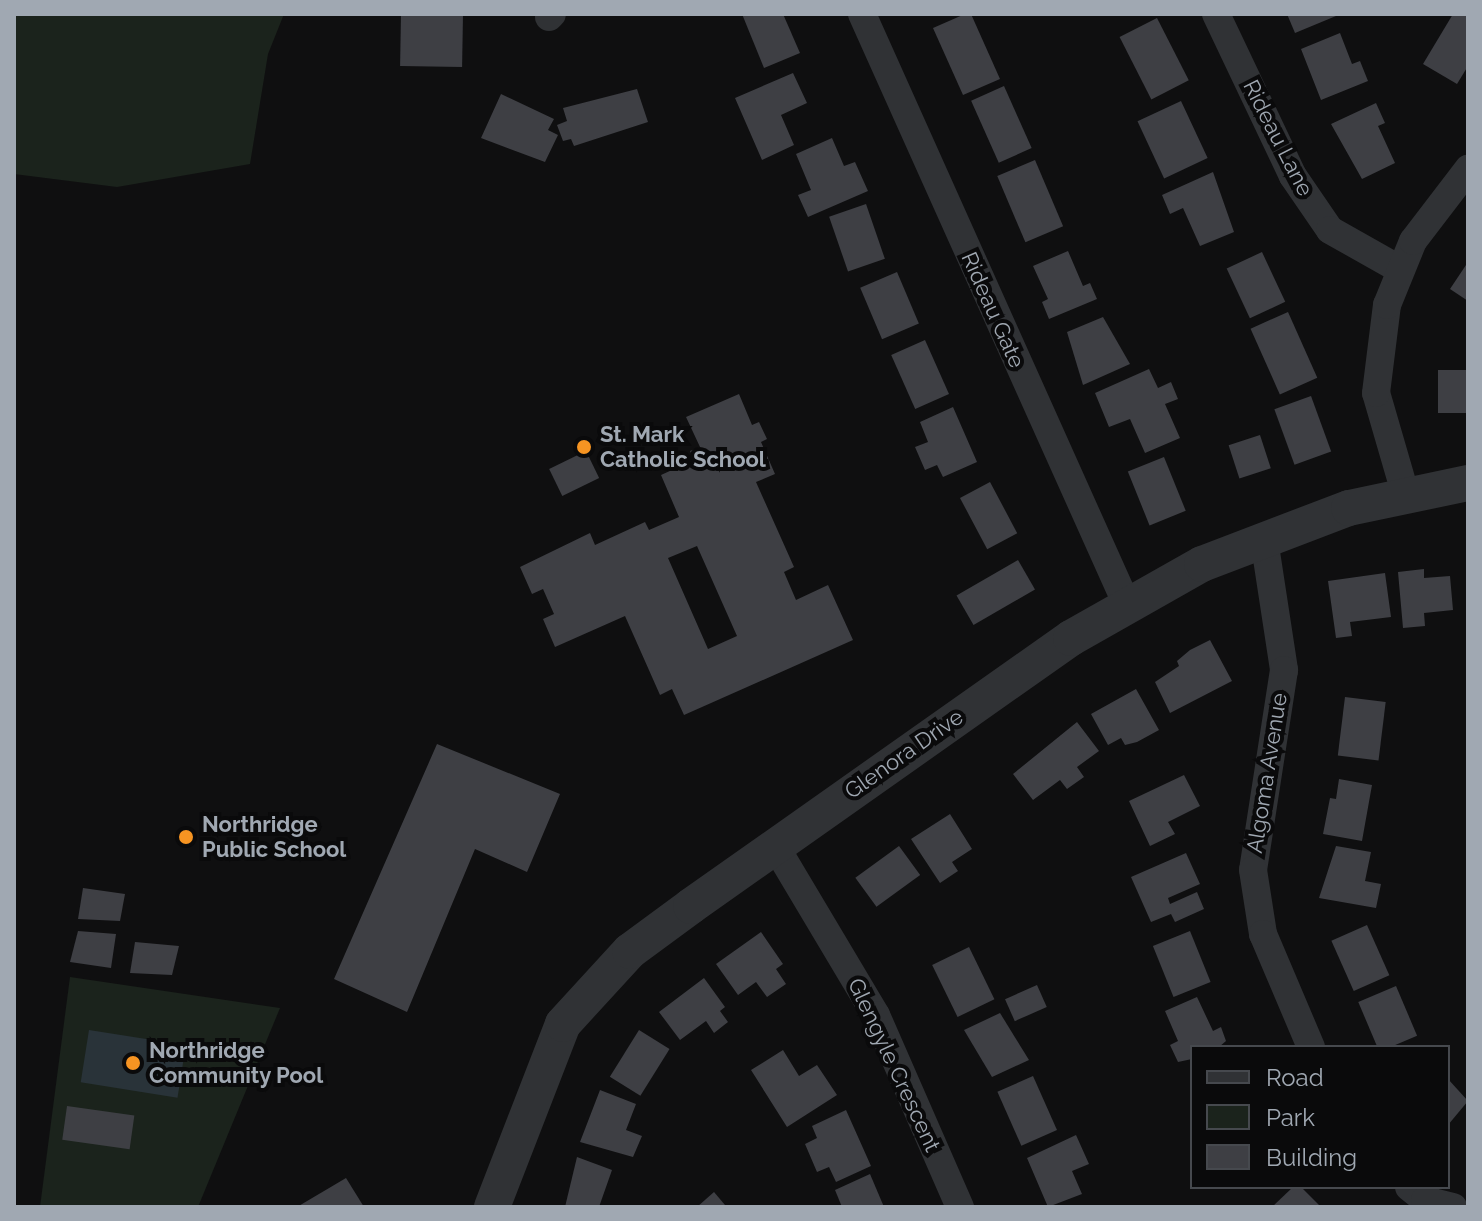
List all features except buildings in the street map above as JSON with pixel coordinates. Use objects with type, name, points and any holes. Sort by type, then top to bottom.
[{"type":"street","name":"Rideau Gate","points":[[862,14],[1127,605]]},
{"type":"street","name":"Rideau Lane","points":[[1216,14],[1293,176],[1330,230],[1401,270]]},
{"type":"street","points":[[1406,496],[1376,393],[1387,305],[1413,241],[1468,169]]},
{"type":"street","name":"Glenora Drive","points":[[492,1207],[563,1024],[630,951],[774,844],[1071,638],[1202,564],[1349,508],[1468,483]]},
{"type":"street","name":"Algoma Avenue","points":[[1264,539],[1284,670],[1253,870],[1263,934],[1310,1045]]},
{"type":"street","name":"Glengyle Crescent","points":[[774,844],[876,1015],[960,1207]]},
{"type":"street","points":[[1411,1189],[1425,1200],[1453,1207]]},
{"type":"green space","points":[[14,14],[284,14],[268,54],[250,164],[117,187],[14,174]]},
{"type":"green space","points":[[70,977],[280,1008],[198,1207],[40,1207]]},
{"type":"shaded area","name":"Northridge Community Pool","points":[[89,1030],[186,1045],[178,1098],[81,1082]]},
{"type":"place","name":"St. Mark Catholic School","points":[[584,447]]},
{"type":"place","name":"Northridge Public School","points":[[186,837]]},
{"type":"place","name":"Northridge Community Pool","points":[[133,1063]]}]
